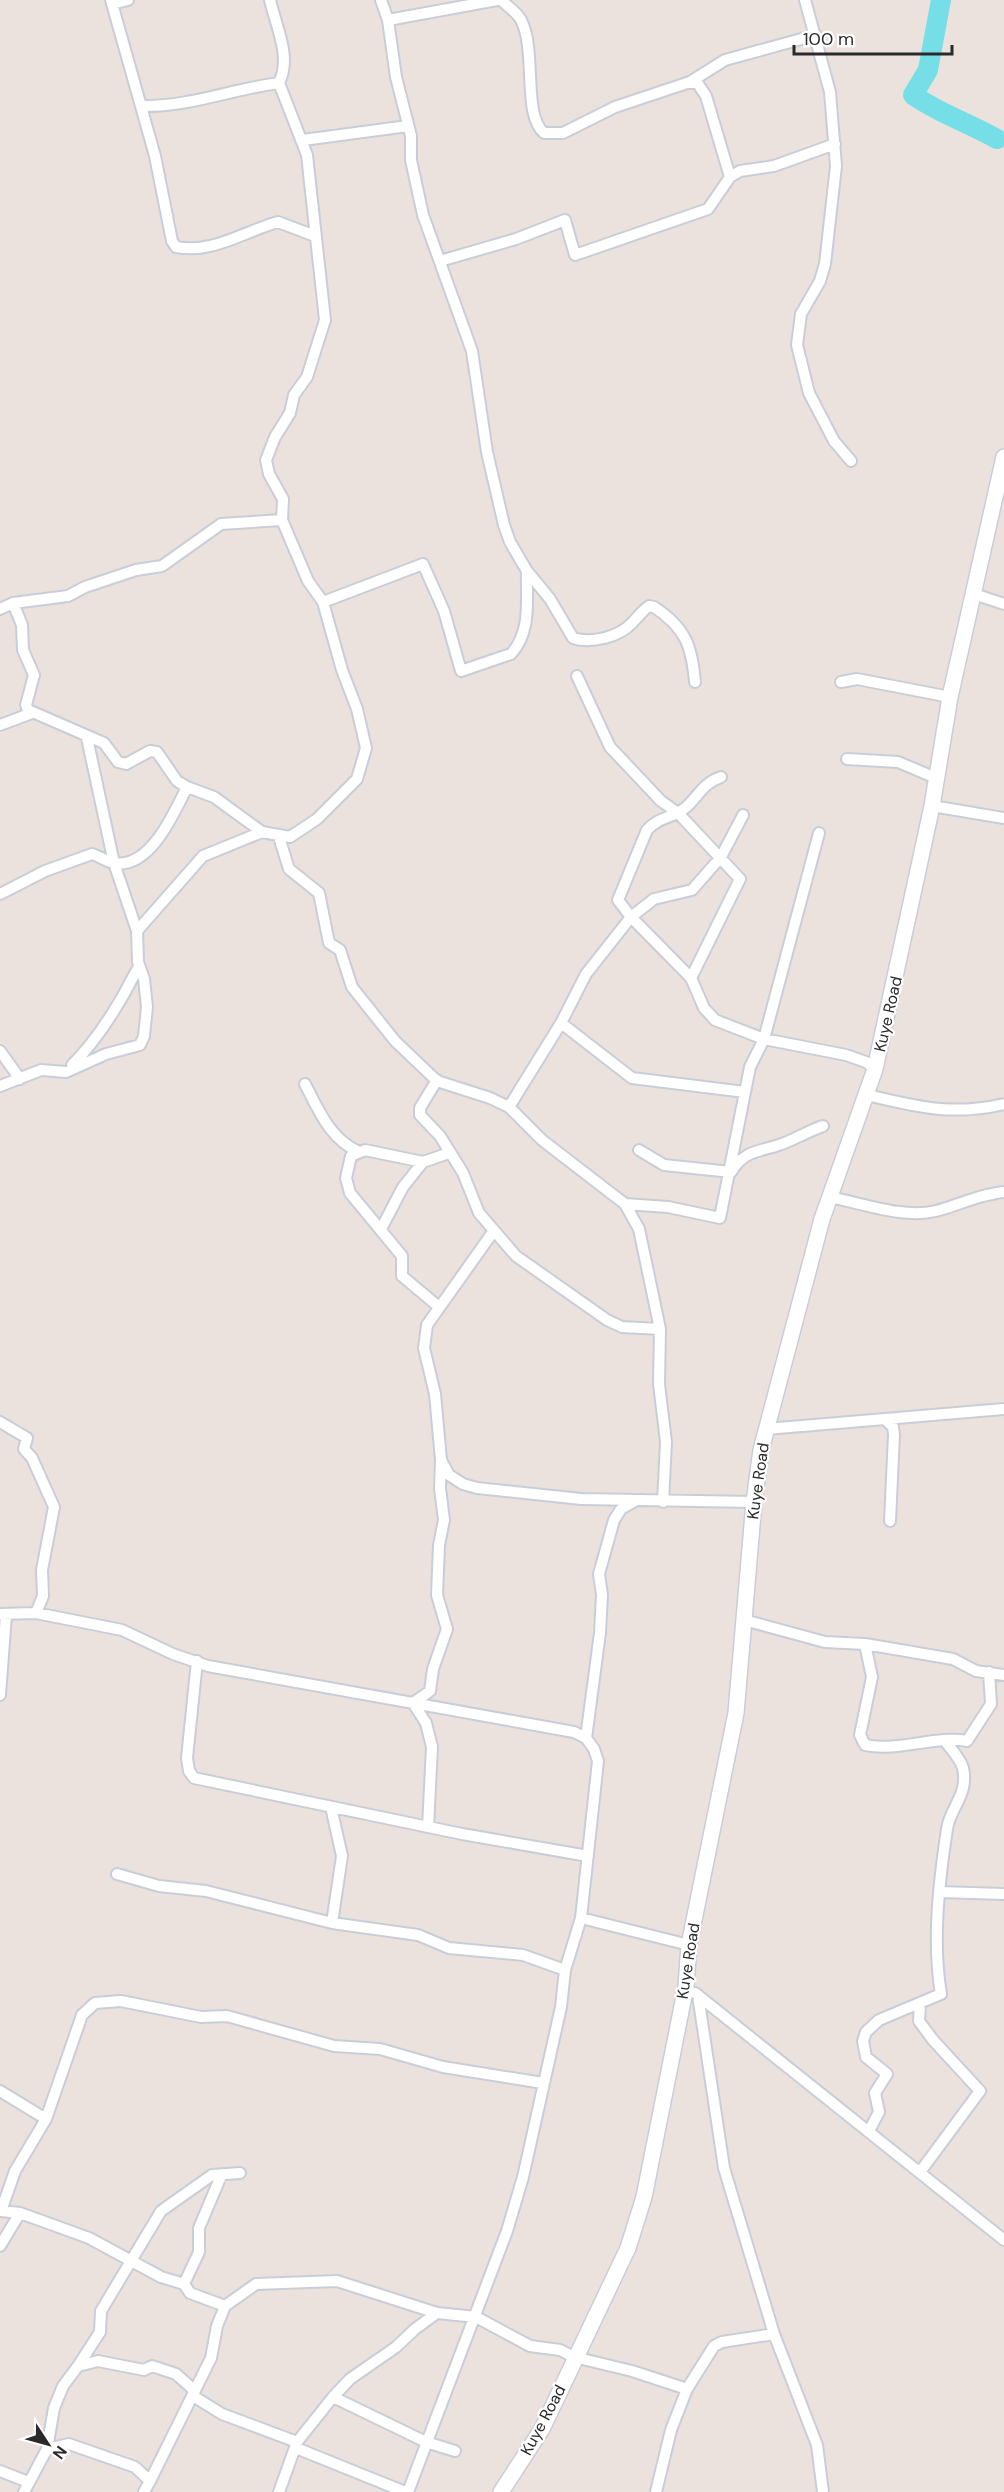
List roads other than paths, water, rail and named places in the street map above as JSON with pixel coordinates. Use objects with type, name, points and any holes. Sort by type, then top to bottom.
[{"type":"street","points":[[128,0],[112,2],[142,106],[172,241],[177,247],[186,249],[220,244],[278,222],[315,236]]},
{"type":"street","points":[[13,603],[22,625],[23,650],[34,675],[26,705],[32,713],[87,738],[104,743],[118,762],[126,764],[150,751],[157,752],[177,781],[187,788],[214,797],[262,832],[279,837],[290,837],[317,819],[357,779],[364,763],[366,748],[357,709],[342,669],[323,602],[308,581],[282,520],[283,498],[269,474],[266,460],[275,436],[290,414],[294,395],[307,377],[325,320],[308,155],[279,83],[284,72],[285,59],[270,0]]},
{"type":"street","points":[[381,0],[387,20],[396,77],[411,136],[411,160],[423,215],[472,351],[487,452],[510,542],[527,571],[550,599],[573,638],[580,641],[594,640],[622,631],[649,606],[660,612],[686,638],[691,648],[695,682]]},
{"type":"street","points":[[387,20],[499,0],[520,17],[524,26],[531,52],[533,111],[544,133],[563,133],[615,106],[690,82],[725,60],[816,35]]},
{"type":"street","points":[[805,0],[830,92],[835,144],[834,195],[825,264],[820,280],[801,314],[797,345],[808,393],[834,441],[851,461]]},
{"type":"street","points":[[690,82],[703,88],[729,177]]},
{"type":"street","points":[[142,106],[195,102],[279,83]]},
{"type":"street","points":[[303,140],[408,126]]},
{"type":"street","points":[[440,261],[516,239],[566,220],[575,255],[708,209],[729,177],[740,171],[774,166],[835,144]]},
{"type":"street","name":"Kuye Road","points":[[501,2492],[542,2429],[574,2357],[628,2248],[644,2197],[692,1990],[689,1945],[736,1713],[754,1502],[766,1429],[800,1292],[829,1197],[875,1070],[932,806],[950,697],[1004,457]]},
{"type":"street","points":[[0,609],[13,603],[68,596],[85,587],[136,570],[162,566],[221,524],[282,520]]},
{"type":"street","points":[[323,602],[423,564],[444,611],[461,670],[512,654],[516,649],[528,619],[527,571]]},
{"type":"street","points":[[974,594],[1004,604]]},
{"type":"street","points":[[577,676],[610,747],[661,801],[678,813],[740,879],[691,978]]},
{"type":"street","points":[[841,682],[857,679],[950,697]]},
{"type":"street","points":[[0,725],[32,713]]},
{"type":"street","points":[[0,1086],[41,1070],[66,1072],[106,1053],[140,1045],[144,1036],[147,1006],[139,967],[137,931],[114,863],[87,738]]},
{"type":"street","points":[[848,759],[898,762],[936,778]]},
{"type":"street","points":[[721,777],[710,780],[678,813],[653,822],[643,839],[618,900],[631,917],[691,978],[704,1008],[715,1020],[764,1039],[846,1055],[866,1062],[875,1070]]},
{"type":"street","points":[[0,894],[45,871],[92,854],[114,863],[132,860],[150,849],[165,829],[187,788]]},
{"type":"street","points":[[932,806],[1004,818]]},
{"type":"street","points":[[508,1107],[561,1023],[586,974],[631,917],[654,899],[692,890],[721,857],[743,815]]},
{"type":"street","points":[[137,931],[203,856],[262,832]]},
{"type":"street","points":[[625,1204],[668,1207],[720,1218],[731,1172],[750,1067],[764,1039],[819,833]]},
{"type":"street","points":[[279,837],[289,869],[319,893],[329,943],[340,950],[352,987],[394,1041],[437,1080],[508,1107],[533,1133],[625,1204],[639,1229],[660,1329],[659,1384],[666,1442],[663,1502]]},
{"type":"street","points":[[66,1072],[87,1050],[139,967]]},
{"type":"street","points":[[561,1023],[632,1078],[745,1092]]},
{"type":"street","points":[[0,1051],[20,1078]]},
{"type":"street","points":[[437,1080],[420,1108],[420,1115],[440,1136],[463,1173],[478,1213],[493,1232],[516,1256],[607,1320],[622,1327],[660,1329]]},
{"type":"street","points":[[304,1084],[336,1137],[344,1145],[359,1152]]},
{"type":"street","points":[[867,1095],[962,1112],[1004,1104]]},
{"type":"street","points":[[731,1172],[738,1160],[749,1152],[779,1145],[823,1126]]},
{"type":"street","points":[[439,1307],[402,1276],[402,1256],[350,1193],[346,1178],[351,1156],[365,1150],[423,1162],[449,1153]]},
{"type":"street","points":[[639,1150],[664,1165],[731,1172]]},
{"type":"street","points":[[381,1229],[403,1187],[423,1162]]},
{"type":"street","points":[[829,1197],[907,1212],[936,1211],[981,1196],[1004,1192]]},
{"type":"street","points":[[413,1703],[430,1691],[433,1669],[447,1629],[437,1595],[439,1545],[444,1520],[440,1488],[441,1460],[435,1394],[424,1338],[427,1325],[493,1232]]},
{"type":"street","points":[[766,1429],[1004,1409]]},
{"type":"street","points":[[885,1419],[893,1427],[894,1435],[890,1521]]},
{"type":"street","points":[[0,1422],[27,1438],[24,1449],[32,1458],[54,1507],[42,1570],[43,1596],[36,1613]]},
{"type":"street","points":[[441,1460],[449,1475],[463,1484],[477,1488],[581,1499],[754,1502]]},
{"type":"street","points":[[586,1738],[600,1633],[602,1595],[599,1574],[614,1520],[621,1509],[638,1500]]},
{"type":"street","points":[[0,1695],[3,1615],[36,1613],[122,1630],[173,1654],[197,1660],[208,1666],[563,1730],[586,1738],[594,1749],[598,1774],[581,1918],[565,1970],[561,2007],[523,2177],[476,2317],[406,2492],[222,2415],[194,2393],[176,2374],[152,2366],[144,2370],[98,2361],[78,2366]]},
{"type":"street","points":[[744,1620],[825,1642],[865,1644],[953,1659],[976,1671],[1004,1675]]},
{"type":"street","points":[[865,1644],[872,1677],[860,1736],[862,1742],[872,1747],[945,1741],[950,1737],[968,1741],[981,1724],[991,1704],[989,1672]]},
{"type":"street","points":[[197,1660],[187,1758],[189,1771],[194,1778],[428,1827],[588,1856]]},
{"type":"street","points":[[413,1703],[431,1734],[428,1827]]},
{"type":"street","points":[[869,2131],[879,2112],[875,2094],[887,2074],[866,2057],[863,2041],[866,2032],[879,2020],[941,1994],[937,1948],[939,1892],[949,1820],[960,1802],[963,1783],[960,1760],[945,1741]]},
{"type":"street","points":[[331,1807],[342,1856],[332,1923]]},
{"type":"street","points":[[117,1874],[159,1886],[206,1891],[332,1923],[418,1935],[449,1948],[523,1954],[565,1970]]},
{"type":"street","points":[[939,1892],[1004,1894]]},
{"type":"street","points":[[581,1918],[689,1945]]},
{"type":"street","points":[[692,1990],[1004,2240]]},
{"type":"street","points":[[692,1990],[724,2168],[774,2334],[817,2445],[823,2492]]},
{"type":"street","points":[[225,2306],[190,2292],[184,2284],[132,2262],[89,2238],[20,2213],[1,2210],[15,2171],[46,2120],[82,2015],[95,2003],[121,2001],[201,2017],[228,2016],[334,2046],[380,2049],[443,2067],[543,2083]]},
{"type":"street","points":[[920,2004],[919,2021],[933,2040],[980,2091],[920,2172]]},
{"type":"street","points":[[0,2091],[46,2120]]},
{"type":"street","points":[[0,2471],[26,2487],[47,2450],[54,2408],[63,2386],[100,2332],[101,2311],[161,2211],[212,2175],[240,2173]]},
{"type":"street","points":[[184,2284],[199,2252],[199,2228],[221,2176]]},
{"type":"street","points":[[0,2246],[20,2213]]},
{"type":"street","points":[[144,2492],[211,2358],[217,2326],[225,2306],[256,2284],[337,2281],[437,2313],[476,2317],[530,2346],[560,2350],[574,2357],[632,2371],[687,2389]]},
{"type":"street","points":[[279,2492],[297,2445],[333,2397],[350,2379],[396,2347],[437,2313]]},
{"type":"street","points":[[656,2492],[671,2430],[687,2389],[714,2346],[722,2342],[774,2334]]},
{"type":"street","points":[[333,2397],[426,2442],[454,2451]]},
{"type":"street","points":[[47,2450],[69,2444],[135,2468],[150,2481]]},
{"type":"waterway","points":[[941,0],[928,70],[913,95],[997,139]]}]
